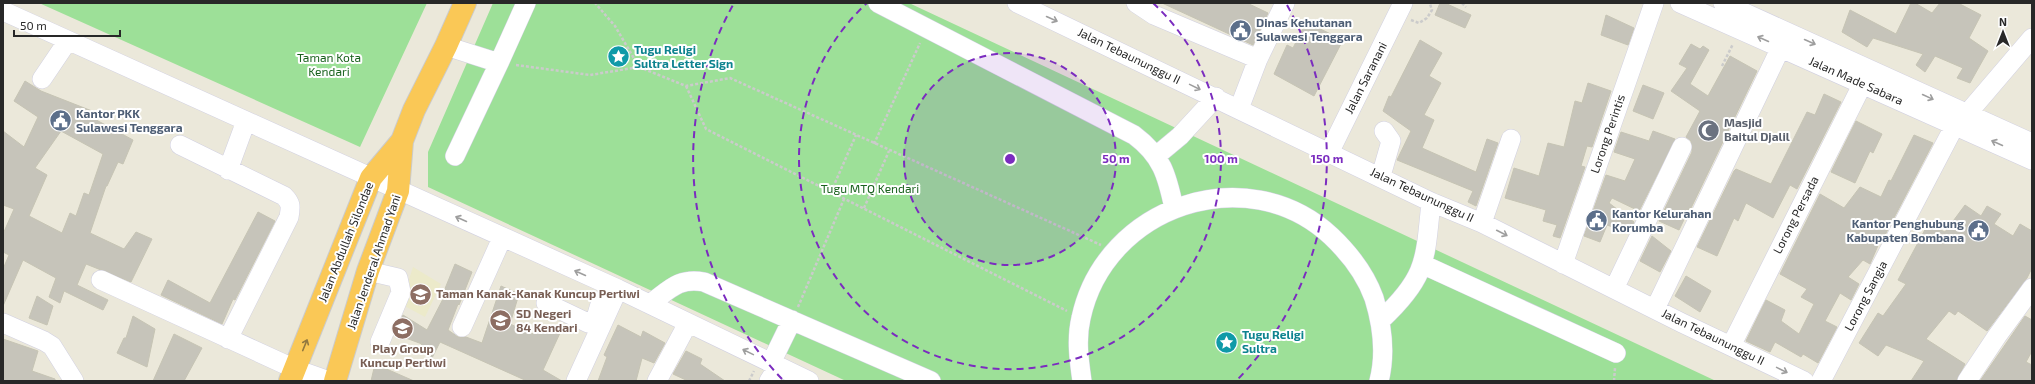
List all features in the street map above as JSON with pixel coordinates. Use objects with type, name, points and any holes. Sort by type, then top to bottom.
[{"type":"highway","name":"Jalan Abdullah Silondae","points":[[292,375],[371,178],[402,141],[414,110],[446,46],[464,3]]},
{"type":"highway","name":"Jalan Jenderal Ahmad Yani","points":[[335,381],[368,271],[398,191],[402,141]]},
{"type":"street","points":[[455,156],[526,3]]},
{"type":"street","points":[[878,3],[1119,125],[1149,146],[1156,156],[1169,183],[1174,208]]},
{"type":"street","name":"Jalan Tebaununggu II","points":[[1017,3],[1216,97],[1329,153],[1381,176],[1431,202],[1482,223],[1614,290],[1804,381]]},
{"type":"street","points":[[1136,3],[1154,15],[1258,59]]},
{"type":"street","points":[[1240,109],[1258,59],[1285,3]]},
{"type":"street","name":"Lorong Perintis","points":[[1563,264],[1654,3]]},
{"type":"street","name":"Jalan Made Sabara","points":[[1680,3],[1781,47],[1961,120],[2032,143]]},
{"type":"street","name":"Jalan Made Sabara","points":[[1723,3],[1869,82]]},
{"type":"street","name":"Jalan Saranani","points":[[1329,153],[1400,9]]},
{"type":"street","points":[[3,12],[650,304],[688,323],[773,370],[808,381]]},
{"type":"street","name":"Lorong Sangia","points":[[1821,381],[1961,120],[2032,38]]},
{"type":"street","points":[[42,79],[67,42]]},
{"type":"street","points":[[446,46],[499,63]]},
{"type":"street","points":[[1655,309],[1781,47]]},
{"type":"street","name":"Lorong Persada","points":[[1731,346],[1869,82]]},
{"type":"street","points":[[1156,156],[1180,136],[1216,97]]},
{"type":"street","name":"Jalan Made Sabara","points":[[1961,120],[2032,160]]},
{"type":"street","points":[[228,170],[246,121]]},
{"type":"street","points":[[1381,176],[1391,141],[1384,131]]},
{"type":"street","points":[[1482,223],[1511,139]]},
{"type":"street","points":[[180,145],[228,170],[284,196],[290,202],[291,207],[289,216],[228,340]]},
{"type":"street","points":[[1614,290],[1682,147]]},
{"type":"street","points":[[1082,381],[1078,355],[1081,318],[1093,282],[1114,250],[1141,226],[1174,208],[1211,198],[1249,198],[1286,207],[1320,226],[1348,252],[1369,284],[1381,320],[1383,368],[1379,381]]},
{"type":"street","points":[[1381,320],[1404,297],[1417,280],[1424,265],[1431,202]]},
{"type":"street","points":[[462,327],[502,238]]},
{"type":"street","points":[[1424,265],[1616,353]]},
{"type":"street","points":[[368,271],[398,278],[401,285],[401,292],[380,342]]},
{"type":"street","points":[[101,280],[228,340],[292,375],[329,381]]},
{"type":"street","points":[[650,304],[681,282],[694,280],[704,282],[792,320],[893,374],[931,381]]},
{"type":"street","points":[[546,304],[588,323],[596,318],[613,287]]},
{"type":"street","points":[[576,381],[613,287]]},
{"type":"street","points":[[1967,381],[1996,336],[2032,288]]},
{"type":"street","points":[[773,370],[792,320]]},
{"type":"street","points":[[3,323],[52,346],[74,381]]},
{"type":"street","points":[[657,381],[688,323]]},
{"type":"path","points":[[595,3],[615,26],[639,67]]},
{"type":"path","points":[[1400,9],[1419,23],[1427,18],[1432,10],[1430,3]]},
{"type":"path","points":[[1462,3],[1466,7]]},
{"type":"path","points":[[874,144],[927,28]]},
{"type":"path","points":[[1722,66],[1740,29]]},
{"type":"path","points":[[499,63],[590,75],[639,67],[686,86],[730,78],[889,151],[1114,250]]},
{"type":"path","points":[[686,86],[706,129],[1081,318]]},
{"type":"path","points":[[831,192],[856,136]]},
{"type":"path","points":[[864,208],[889,151]]},
{"type":"path","points":[[792,320],[844,199]]},
{"type":"shaded area","name":"Taman Kanak-Kanak Kuncup Pertiwi","points":[[413,267],[441,284],[425,317],[401,304]]},
{"type":"green space","name":"Taman Kota Kendari","points":[[39,3],[427,3],[360,147]]},
{"type":"green space","name":"Tugu MTQ Kendari","points":[[493,3],[909,3],[1716,381],[846,381],[428,187],[428,152]]},
{"type":"building","name":"Dinas Kehutanan Sulawesi Tenggara","points":[[1162,3],[1247,3],[1268,13],[1253,45]]},
{"type":"building","points":[[1440,3],[1445,3],[1471,15],[1465,28],[1435,15]]},
{"type":"building","points":[[1911,3],[1915,3],[1932,13],[1940,3],[1958,3],[1981,15],[1969,38],[1988,51],[1970,83],[1957,78],[1963,68],[1935,56],[1925,72],[1916,65],[1923,54],[1873,38],[1867,47],[1842,32],[1850,10],[1896,34]]},
{"type":"building","points":[[1606,15],[1634,28],[1628,45],[1601,35]]},
{"type":"building","points":[[1306,22],[1343,40],[1314,96],[1274,74],[1287,45],[1293,48]]},
{"type":"building","points":[[1420,40],[1442,53],[1429,76],[1441,83],[1424,115],[1434,120],[1422,148],[1476,172],[1487,139],[1498,143],[1476,206],[1468,202],[1473,191],[1397,160],[1411,131],[1383,111],[1389,96],[1391,97]]},
{"type":"building","points":[[1691,44],[1700,49],[1703,46],[1709,50],[1690,84],[1708,96],[1730,56],[1757,71],[1679,230],[1659,221],[1692,152],[1691,141],[1686,137],[1700,111],[1671,91],[1687,68],[1679,64]]},
{"type":"building","points":[[25,81],[41,91],[92,111],[89,116],[133,140],[123,164],[118,162],[106,186],[90,233],[124,249],[136,232],[152,239],[131,282],[86,264],[77,285],[108,300],[103,310],[64,291],[60,303],[49,297],[56,278],[23,260],[3,306],[3,269],[9,255],[3,252],[3,234],[14,209],[3,205],[3,131],[24,147],[38,117],[14,101]],"holes":[[[61,131],[103,154],[89,195],[84,193],[76,216],[70,213],[62,233],[29,216],[47,175],[35,168]]]},
{"type":"building","points":[[1588,83],[1611,91],[1592,147],[1587,146],[1581,166],[1585,167],[1560,238],[1553,236],[1557,225],[1543,221],[1546,210],[1505,198],[1514,168],[1539,176],[1548,143],[1564,147],[1575,101],[1582,103]]},
{"type":"building","points":[[1643,85],[1664,93],[1653,119],[1633,111]]},
{"type":"building","points":[[1824,94],[1841,102],[1797,189],[1790,185],[1773,218],[1746,203],[1738,221],[1734,218],[1717,256],[1697,247],[1734,171],[1736,169],[1771,184],[1807,112],[1815,115]]},
{"type":"building","points":[[1856,121],[1882,134],[1873,153],[1870,151],[1855,183],[1831,172]]},
{"type":"building","points":[[1653,131],[1675,139],[1639,211],[1612,198],[1609,203],[1634,222],[1629,233],[1607,225],[1600,242],[1584,236],[1606,175],[1625,181],[1635,159],[1614,152],[1621,132],[1649,141]]},
{"type":"building","points":[[1914,135],[1933,143],[1885,235],[1883,234],[1870,264],[1863,260],[1848,277],[1859,284],[1851,300],[1840,293],[1825,321],[1837,327],[1818,363],[1803,354],[1801,357],[1775,342],[1770,352],[1746,341],[1766,300],[1785,310],[1781,321],[1799,334],[1814,304],[1801,297],[1807,289],[1780,274],[1820,194],[1844,208],[1860,187],[1881,197],[1889,180],[1891,181]]},
{"type":"building","points":[[1965,205],[1981,216],[1987,206],[2001,214],[1994,224],[2013,236],[2020,224],[2032,231],[2032,268],[2027,278],[1987,331],[1958,311],[1955,315],[1949,311],[1926,339],[1965,364],[1956,381],[1911,381],[1924,361],[1886,345],[1878,356],[1859,343],[1878,313],[1883,316],[1906,284],[1898,280],[1928,224],[1945,232]]},
{"type":"building","points":[[258,212],[275,221],[235,300],[233,299],[222,324],[161,295],[168,280],[210,303]]},
{"type":"building","points":[[1652,236],[1671,251],[1660,272],[1640,261]]},
{"type":"building","points":[[455,264],[472,272],[448,330],[458,337],[466,337],[482,343],[501,286],[519,294],[510,324],[533,334],[538,324],[560,333],[543,370],[562,381],[527,381],[440,342],[432,358],[418,351],[422,344],[395,334],[403,315],[427,330],[444,297],[442,296]]},
{"type":"building","points":[[1686,276],[1711,291],[1700,312],[1675,296]]},
{"type":"building","points":[[37,296],[53,306],[47,325],[29,318]]},
{"type":"building","points":[[133,316],[155,329],[147,367],[117,353],[124,338],[126,338]]},
{"type":"building","points":[[2025,316],[2032,320],[2032,351],[2026,362],[2032,365],[2032,381],[1980,381]]},
{"type":"building","points":[[618,325],[641,337],[643,331],[665,343],[654,363],[642,358],[636,381],[598,381],[607,357],[604,355]]},
{"type":"building","points":[[174,334],[202,348],[184,381],[153,381]]},
{"type":"building","points":[[3,339],[38,351],[32,371],[55,379],[55,381],[3,381]]},
{"type":"building","points":[[686,351],[702,359],[700,364],[725,381],[688,381],[673,374]]},
{"type":"building","points":[[375,364],[414,381],[371,381]]},
{"type":"place","name":"Dinas Kehutanan Sulawesi Tenggara","points":[[1240,30]]},
{"type":"place","name":"Tugu Religi Sultra Letter Sign","points":[[618,57]]},
{"type":"place","name":"Kantor PKK Sulawesi Tenggara","points":[[61,121]]},
{"type":"place","name":"Masjid Baitul Djalil","points":[[1709,130]]},
{"type":"place","name":"Kantor Kelurahan Korumba","points":[[1596,221]]},
{"type":"place","name":"Kantor Penghubung Kabupaten Bombana","points":[[1979,231]]},
{"type":"place","name":"Taman Kanak-Kanak Kuncup Pertiwi","points":[[420,294]]},
{"type":"place","name":"SD Negeri 84 Kendari","points":[[500,321]]},
{"type":"place","name":"Play Group Kuncup Pertiwi","points":[[403,328]]},
{"type":"place","name":"Tugu Religi Sultra","points":[[1227,342]]}]
